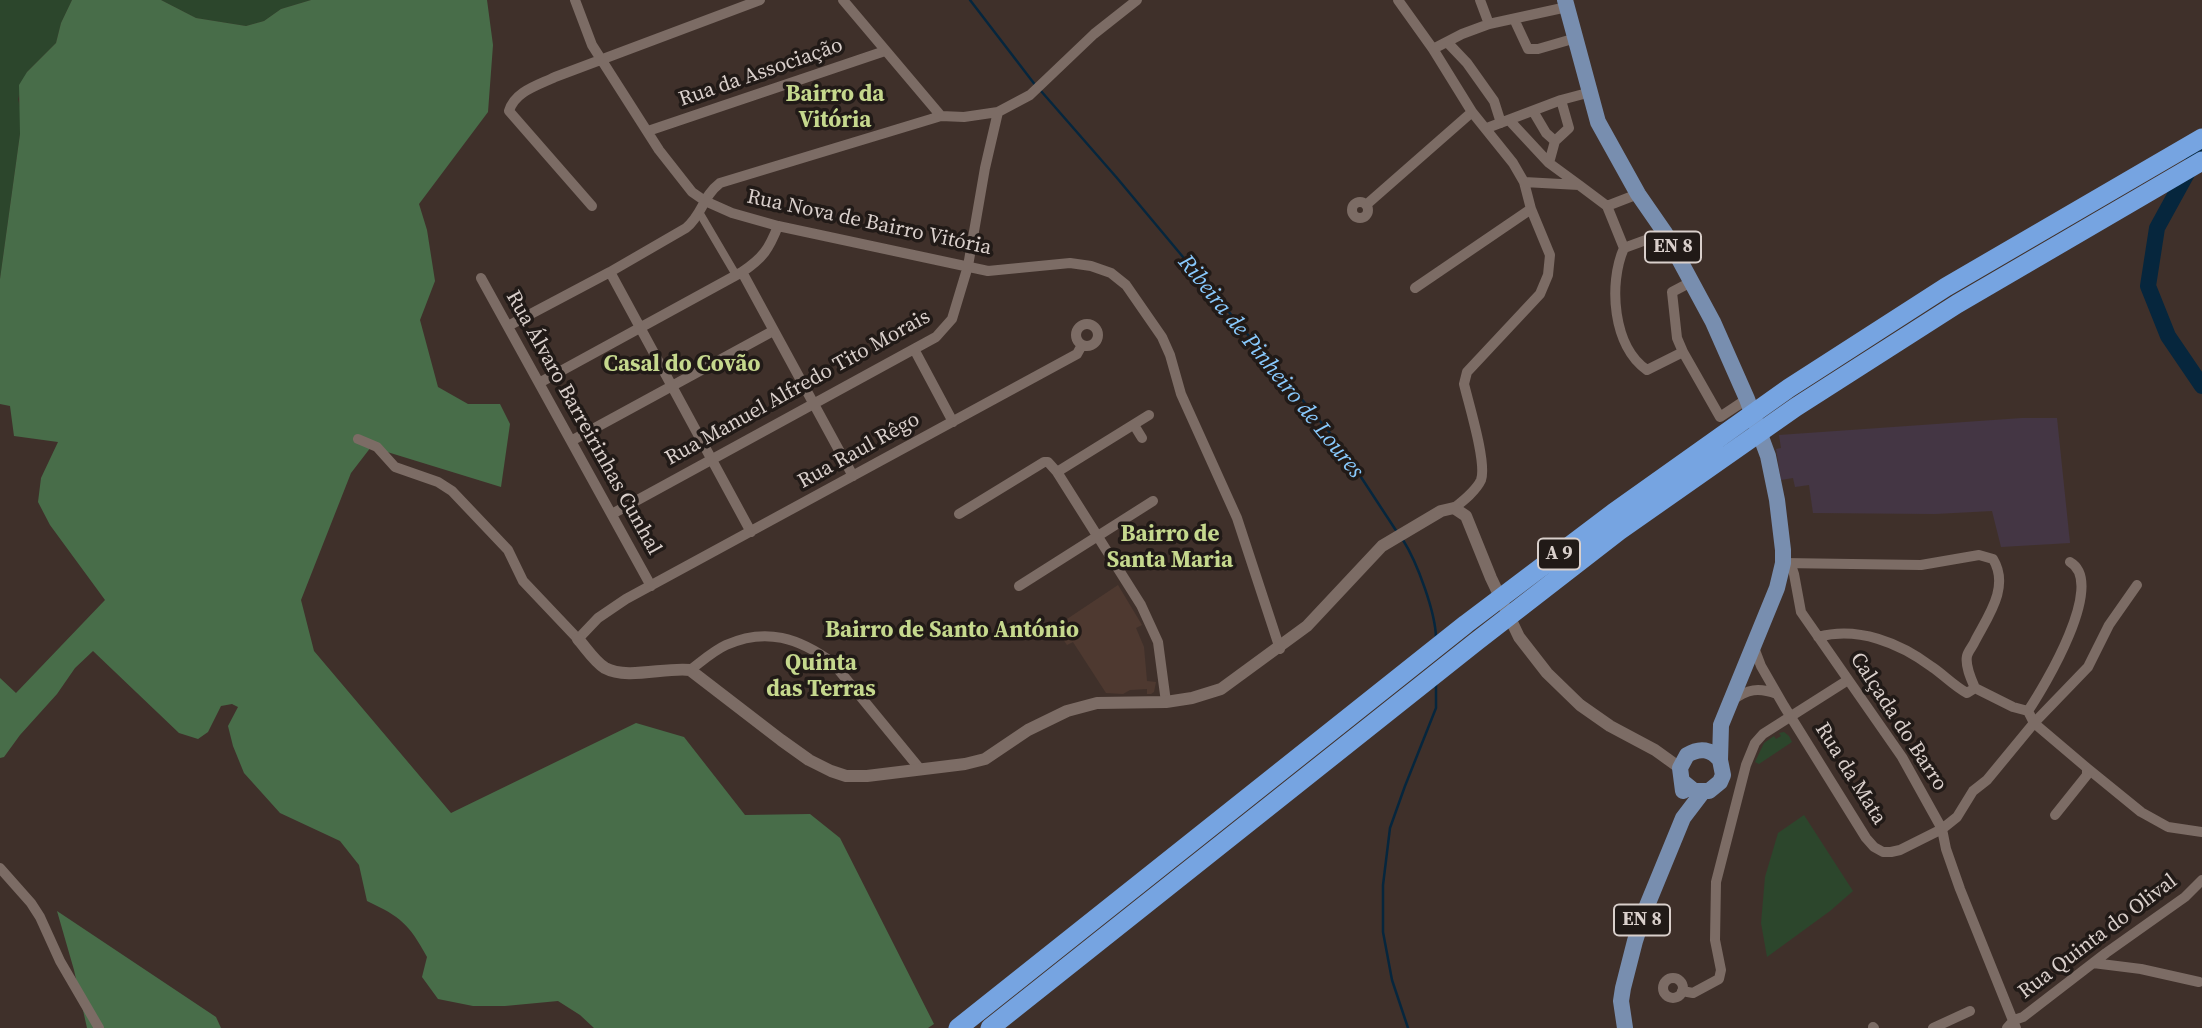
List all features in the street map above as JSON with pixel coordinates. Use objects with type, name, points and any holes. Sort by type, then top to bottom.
[{"type":"highway","name":"A 9","points":[[958,1028],[1466,624],[1613,513],[1789,388],[1946,287],[2202,138]]},
{"type":"highway","name":"A 9","points":[[990,1028],[1619,531],[1796,407],[1957,304],[2202,161]]},
{"type":"main road","name":"EN 8","points":[[1566,4],[1598,122],[1638,194],[1665,233],[1713,322],[1747,399],[1768,456],[1781,531],[1783,563],[1777,588],[1721,725],[1720,760],[1723,775],[1720,782],[1702,793],[1683,818],[1644,913],[1628,964],[1622,1001],[1625,1028]]},
{"type":"main road","name":"EN 8","points":[[1683,818],[1688,764],[1721,725]]},
{"type":"main road","points":[[1702,793],[1694,792],[1688,764],[1709,751],[1720,760]]},
{"type":"street","points":[[575,0],[592,45],[601,60],[677,175],[692,192],[705,201]]},
{"type":"street","points":[[592,206],[509,111],[512,103],[523,92],[761,0]]},
{"type":"street","points":[[843,0],[941,116]]},
{"type":"street","points":[[508,326],[686,228],[695,220],[710,191],[720,183],[941,116],[964,117],[998,112],[1030,95],[1094,34],[1137,0]]},
{"type":"street","points":[[358,439],[377,447],[395,467],[438,482],[452,491],[508,550],[523,581],[606,668],[619,672],[690,670],[809,760],[846,776],[867,776],[965,764],[985,759],[1028,730],[1067,711],[1097,703],[1166,702],[1221,689],[1280,649],[1307,626],[1382,546],[1441,512],[1454,508],[1467,498],[1480,482],[1483,466],[1464,384],[1467,372],[1540,294],[1548,275],[1550,255],[1531,209],[1524,182],[1487,128],[1472,112],[1433,49],[1398,0]]},
{"type":"street","points":[[1480,0],[1489,24]]},
{"type":"street","points":[[1433,49],[1489,24],[1566,4]]},
{"type":"street","points":[[1514,19],[1528,48],[1538,49],[1576,38]]},
{"type":"street","points":[[1447,41],[1467,63],[1494,101],[1505,122],[1547,161],[1607,206],[1625,248]]},
{"type":"street","name":"Rua da Associação","points":[[648,131],[886,51]]},
{"type":"street","points":[[1487,128],[1561,100],[1591,92]]},
{"type":"street","points":[[1547,161],[1555,141],[1569,128],[1561,100]]},
{"type":"street","points":[[1533,111],[1546,133],[1555,141]]},
{"type":"street","name":"Rua Manuel Alfredo Tito Morais","points":[[612,514],[936,337],[951,319],[968,266],[998,112]]},
{"type":"street","points":[[1366,205],[1472,112]]},
{"type":"street","points":[[1524,182],[1579,185]]},
{"type":"street","points":[[1607,206],[1638,194]]},
{"type":"street","name":"Rua Nova de Bairro Vitória","points":[[705,201],[778,226],[988,271],[1070,263],[1111,273],[1131,291],[1162,337],[1181,394],[1237,518],[1280,649]]},
{"type":"street","points":[[1415,288],[1531,209]]},
{"type":"street","points":[[699,212],[773,331],[853,476]]},
{"type":"street","points":[[540,383],[759,261],[769,248],[778,226]]},
{"type":"street","points":[[1665,233],[1625,248],[1620,258],[1615,301],[1618,324],[1635,362],[1647,370],[1683,352]]},
{"type":"street","points":[[610,272],[751,532]]},
{"type":"street","name":"Rua Álvaro Barreirinhas Cunhal","points":[[481,278],[651,586]]},
{"type":"street","points":[[1691,282],[1672,292],[1677,338],[1683,352],[1720,417],[1747,399]]},
{"type":"street","points":[[571,441],[773,331]]},
{"type":"street","name":"Rua Raul Rêgo","points":[[578,639],[598,618],[626,599],[1077,354],[1082,345]]},
{"type":"street","points":[[914,349],[953,422]]},
{"type":"street","points":[[1057,472],[1149,415]]},
{"type":"street","points":[[1134,425],[1142,438]]},
{"type":"street","points":[[959,514],[1044,462],[1057,472],[1141,606],[1158,642],[1166,702]]},
{"type":"street","points":[[1019,586],[1153,501]]},
{"type":"street","points":[[1454,508],[1466,516],[1519,637],[1546,673],[1590,712],[1631,739],[1688,764]]},
{"type":"street","points":[[1783,563],[1921,565],[1979,555],[1993,559],[2000,579],[1995,602],[1966,657],[1969,676],[1975,688],[2013,707],[2028,711],[2034,723],[2141,812],[2168,827],[2202,832]]},
{"type":"street","points":[[2028,711],[2037,698],[2076,617],[2081,581],[2075,565],[2070,562]]},
{"type":"street","name":"Calçada do Barro","points":[[1783,563],[1792,568],[1801,612],[1902,757],[1942,829],[1960,889],[2012,1025]]},
{"type":"street","points":[[1942,829],[1957,817],[1973,791],[1987,780],[2034,723],[2088,667],[2109,625],[2137,585]]},
{"type":"street","points":[[1818,636],[1836,632],[1887,641],[1930,665],[1967,693],[1975,688]]},
{"type":"street","points":[[690,670],[723,646],[740,640],[767,636],[799,642],[815,649],[833,663],[920,769]]},
{"type":"street","name":"Rua da Mata","points":[[1753,645],[1761,666],[1790,717],[1874,847],[1883,852],[1900,850],[1942,829]]},
{"type":"street","points":[[1741,675],[1755,673],[1769,681]]},
{"type":"street","points":[[1682,991],[1693,993],[1719,979],[1721,970],[1715,930],[1716,883],[1745,765],[1755,743],[1763,734],[1848,680]]},
{"type":"street","points":[[1730,701],[1751,689],[1777,694]]},
{"type":"street","points":[[2055,815],[2087,775],[2087,768]]},
{"type":"street","points":[[0,868],[40,917],[60,961],[99,1028]]},
{"type":"street","name":"Rua Quinta do Olival","points":[[2012,1025],[2185,897],[2202,880]]},
{"type":"street","points":[[2093,963],[2141,969],[2199,982]]},
{"type":"street","points":[[1933,1028],[1970,1011]]},
{"type":"shaded area","points":[[2022,418],[2057,418],[2070,543],[2001,547],[1992,511],[1935,514],[1813,513],[1809,485],[1795,487],[1793,478],[1781,480],[1776,449],[1781,448],[1779,435]]},
{"type":"shaded area","points":[[1118,585],[1142,625],[1136,628],[1144,647],[1147,681],[1156,682],[1151,694],[1147,694],[1147,689],[1130,690],[1123,694],[1106,693],[1073,642],[1067,645],[1055,627]]},
{"type":"green space","points":[[0,0],[72,0],[61,23],[56,43],[27,72],[18,99],[21,111],[20,134],[0,279]]},
{"type":"green space","points":[[72,0],[161,0],[196,18],[246,26],[264,21],[281,9],[311,0],[487,0],[493,45],[488,112],[419,204],[427,230],[435,281],[420,320],[438,387],[468,404],[500,404],[510,424],[501,487],[371,447],[351,473],[301,600],[314,651],[451,813],[636,723],[684,737],[745,815],[810,814],[840,838],[934,1024],[928,1028],[594,1028],[558,1001],[473,1006],[438,999],[422,977],[427,957],[421,946],[403,923],[367,901],[359,865],[340,841],[280,813],[244,773],[228,726],[238,707],[232,704],[221,706],[208,732],[198,739],[179,733],[93,651],[75,668],[57,694],[4,757],[0,758],[0,678],[16,693],[105,600],[50,525],[38,502],[41,478],[58,442],[14,436],[10,406],[0,404],[0,279],[20,134],[19,85],[27,72],[56,43],[61,23]]},
{"type":"green space","points":[[161,0],[311,0],[281,9],[264,21],[246,26],[196,18]]},
{"type":"green space","points":[[1784,732],[1792,742],[1759,764],[1755,762],[1764,743],[1774,736],[1776,739],[1781,736],[1779,733]]},
{"type":"green space","points":[[1804,815],[1853,891],[1767,957],[1761,923],[1765,877],[1778,833]]},
{"type":"green space","points":[[57,911],[216,1017],[221,1028],[87,1028]]},
{"type":"waterway","name":"Ribeira de Pinheiro de Loures","points":[[970,0],[1036,86]]},
{"type":"waterway","name":"Ribeira de Pinheiro de Loures","points":[[1041,91],[1340,445],[1397,532]]},
{"type":"waterway","points":[[2202,146],[2157,228],[2148,286],[2168,336],[2202,386]]},
{"type":"waterway","name":"Ribeira de Pinheiro de Loures","points":[[1403,540],[1425,588],[1436,639]]},
{"type":"waterway","name":"Ribeira de Pinheiro de Loures","points":[[1408,1028],[1392,980],[1383,932],[1383,885],[1390,828],[1436,708],[1436,684]]},
{"type":"district","name":"Bairro da Vitória","points":[[835,108]]},
{"type":"district","name":"Casal do Covão","points":[[682,365]]},
{"type":"district","name":"Bairro de Santa Maria","points":[[1170,548]]},
{"type":"district","name":"Bairro de Santo António","points":[[952,631]]},
{"type":"district","name":"Quinta das Terras","points":[[821,677]]}]
